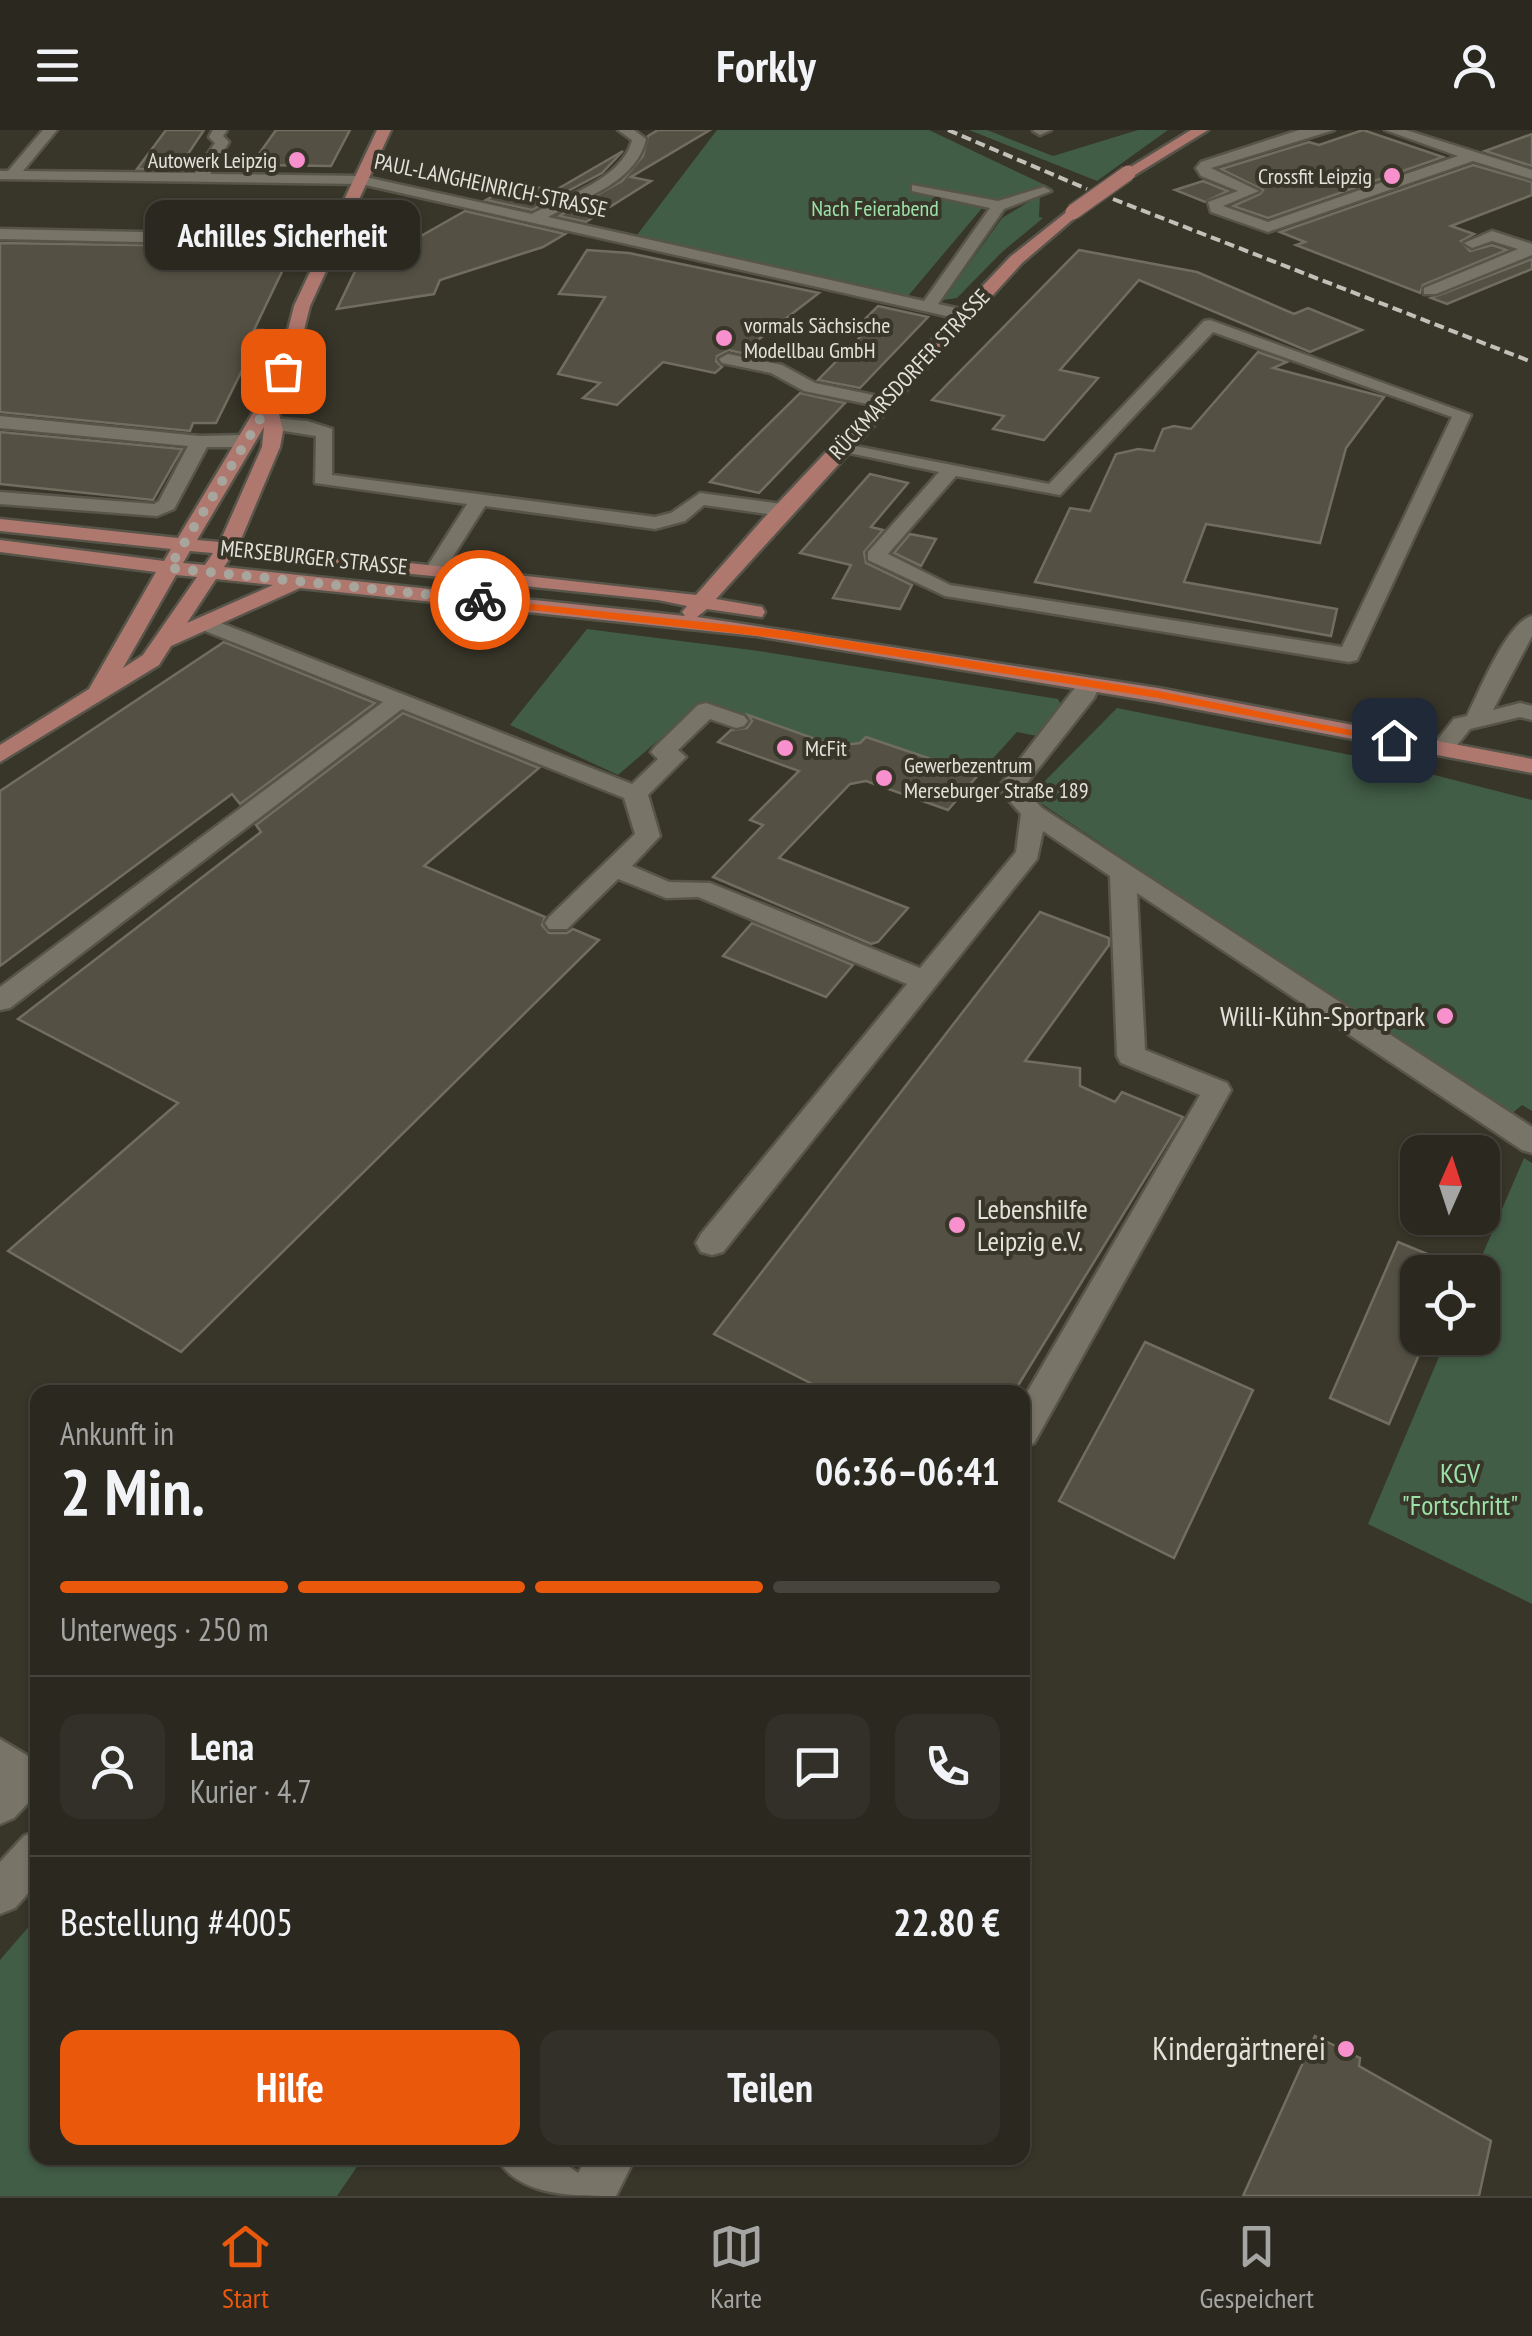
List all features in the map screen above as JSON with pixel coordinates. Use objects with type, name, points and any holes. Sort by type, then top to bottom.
[{"type":"main road","points":[[0,755],[100,690],[141,670],[227,548],[271,446],[270,415],[296,338],[295,323],[384,130]]},
{"type":"main road","name":"RÜCKMARSDORFER STRASSE","points":[[685,622],[782,510],[1016,260],[1073,212],[1185,130]]},
{"type":"main road","name":"RÜCKMARSDORFER STRASSE","points":[[1158,152],[1201,130]]},
{"type":"main road","points":[[100,690],[245,440],[270,415]]},
{"type":"main road","name":"MERSEBURGER STRASSE","points":[[0,525],[701,602],[1029,664],[1158,695]]},
{"type":"main road","name":"MERSEBURGER STRASSE","points":[[0,546],[787,635],[1158,695],[1532,766]]},
{"type":"main road","points":[[163,642],[208,624],[257,597],[302,581]]},
{"type":"street","points":[[6,174],[50,130]]},
{"type":"street","points":[[201,176],[222,142],[216,137],[220,130]]},
{"type":"street","points":[[626,130],[639,139],[639,148]]},
{"type":"street","points":[[1327,130],[1300,134],[1206,165],[1202,168],[1206,172],[1252,191],[1213,205],[1216,210],[1268,227],[1472,156]]},
{"type":"street","points":[[1394,130],[1532,175]]},
{"type":"street","points":[[537,217],[626,168],[653,136]]},
{"type":"street","points":[[1394,194],[1520,153]]},
{"type":"street","name":"PAUL-LANGHEINRICH-STRASSE","points":[[6,174],[360,180],[964,315]]},
{"type":"street","points":[[238,195],[249,176]]},
{"type":"street","points":[[917,188],[999,206],[1044,190]]},
{"type":"street","points":[[928,306],[999,206]]},
{"type":"street","points":[[0,234],[276,240]]},
{"type":"street","points":[[1472,243],[1492,236],[1531,249]]},
{"type":"street","points":[[1430,291],[1531,249]]},
{"type":"street","points":[[842,446],[1053,491],[1210,326],[1462,416],[1350,655],[946,590],[875,556],[952,470]]},
{"type":"street","points":[[728,359],[776,370],[810,387],[882,402]]},
{"type":"street","points":[[270,415],[325,434],[322,480],[655,523],[678,517],[700,498],[782,510]]},
{"type":"street","points":[[0,422],[200,442],[245,440]]},
{"type":"street","points":[[0,498],[157,510],[167,504],[200,442]]},
{"type":"street","points":[[436,570],[481,498]]},
{"type":"street","points":[[1442,749],[1469,723],[1532,622]]},
{"type":"street","points":[[208,624],[636,794]]},
{"type":"street","points":[[1090,685],[1084,698],[1010,788],[1033,814],[1532,1142]]},
{"type":"street","points":[[0,1001],[400,700]]},
{"type":"street","points":[[636,794],[674,757],[663,752],[706,710],[736,720]]},
{"type":"street","points":[[1469,723],[1520,710],[1532,714]]},
{"type":"street","points":[[558,922],[648,836],[636,794]]},
{"type":"street","points":[[712,1244],[1028,853],[1033,814]]},
{"type":"street","points":[[614,868],[666,890],[702,889],[925,981]]},
{"type":"street","points":[[1030,1419],[1216,1090],[1132,1056],[1124,874]]},
{"type":"street","points":[[0,1893],[30,1859]]},
{"type":"street","points":[[529,2165],[570,2196]]},
{"type":"street","points":[[590,2196],[608,2165]]},
{"type":"green space","name":"Nach Feierabend","points":[[717,130],[929,130],[1045,185],[983,207],[908,296],[637,235]]},
{"type":"green space","points":[[969,130],[987,130],[1053,156],[1138,130],[1168,130],[1097,181]]},
{"type":"green space","points":[[1040,195],[1039,217],[1043,218],[1002,252],[957,298],[943,300],[1002,218]]},
{"type":"green space","points":[[587,629],[759,651],[1058,699],[1062,707],[1037,736],[1017,732],[978,775],[867,737],[860,743],[836,746],[704,701],[618,775],[510,725]]},
{"type":"green space","name":"Willi-Kühn-Sportpark","points":[[1117,708],[1380,761],[1532,800],[1532,1111],[1522,1105],[1509,1116],[1030,796]]},
{"type":"green space","name":"KGV \"Fortschritt\"","points":[[1524,1158],[1532,1163],[1532,1604],[1368,1524],[1440,1355],[1500,1355],[1500,1255],[1482,1255],[1491,1235],[1500,1235],[1500,1214]]},
{"type":"green space","points":[[30,1925],[30,2165],[358,2165],[337,2196],[0,2196],[0,1960]]},
{"type":"building","points":[[166,130],[204,130],[178,169],[137,169]]},
{"type":"building","points":[[276,130],[350,130],[331,166],[251,165]]},
{"type":"building","points":[[658,130],[710,130],[631,177],[651,181],[586,222],[559,216],[622,181],[643,156],[648,136]]},
{"type":"building","points":[[1363,130],[1443,157],[1268,218],[1233,206],[1263,190],[1221,169]]},
{"type":"building","points":[[1532,134],[1532,166],[1485,151]]},
{"type":"building","points":[[623,151],[602,173],[532,210],[486,200],[518,183],[554,191]]},
{"type":"building","points":[[1473,165],[1532,182],[1532,195],[1451,226],[1474,234],[1461,241],[1470,251],[1492,245],[1507,250],[1423,285],[1420,293],[1296,245],[1305,242],[1280,232]]},
{"type":"building","points":[[1203,181],[1228,191],[1205,202],[1175,190]]},
{"type":"building","points":[[465,211],[565,234],[543,247],[440,280],[434,294],[337,309],[370,240],[412,241]]},
{"type":"building","points":[[0,243],[279,247],[275,256],[290,255],[254,330],[262,330],[216,423],[193,423],[190,431],[0,412]]},
{"type":"building","points":[[587,250],[629,253],[819,293],[741,353],[729,350],[717,356],[722,367],[715,373],[663,362],[617,405],[583,398],[600,383],[558,374],[605,297],[559,294]]},
{"type":"building","points":[[1079,250],[1197,272],[1294,314],[1308,308],[1362,330],[1310,352],[1139,280],[1060,370],[1098,378],[1044,440],[993,429],[1004,416],[932,400]]},
{"type":"building","points":[[1532,259],[1532,269],[1447,304],[1431,298]]},
{"type":"building","points":[[878,306],[928,317],[860,388],[818,380],[863,334],[852,332]]},
{"type":"building","points":[[1258,352],[1287,362],[1273,368],[1384,397],[1346,448],[1320,543],[1206,524],[1184,582],[1337,609],[1331,636],[1035,582],[1070,508],[1090,511],[1116,454],[1138,449],[1154,451],[1163,429],[1191,429]]},
{"type":"building","points":[[800,393],[845,403],[759,493],[710,482]]},
{"type":"building","points":[[0,432],[182,449],[153,500],[0,484]]},
{"type":"building","points":[[870,474],[908,483],[871,527],[883,530],[864,552],[866,563],[912,585],[900,609],[833,598],[851,565],[800,553]]},
{"type":"building","points":[[910,534],[936,539],[921,566],[894,553]]},
{"type":"building","points":[[224,642],[375,703],[240,804],[232,794],[0,966],[0,791]]},
{"type":"building","points":[[403,713],[539,768],[424,866],[545,917],[542,925],[549,933],[573,929],[599,940],[181,1352],[8,1251],[178,1103],[18,1019],[261,832],[256,825]]},
{"type":"building","points":[[748,715],[835,746],[860,743],[866,737],[978,775],[948,810],[866,781],[850,784],[779,858],[908,908],[878,942],[871,944],[713,877],[763,825],[750,820],[799,771],[718,742],[731,730],[747,728],[752,721]]},
{"type":"building","name":"Lebenshilfe Leipzig e.V.","points":[[1040,912],[1109,938],[1109,945],[1025,1061],[1080,1068],[1080,1086],[1115,1102],[1122,1092],[1183,1117],[1018,1385],[814,1385],[714,1334]]},
{"type":"building","points":[[752,923],[853,965],[826,997],[723,956]]},
{"type":"building","points":[[1398,1242],[1430,1255],[1400,1255],[1400,1355],[1418,1357],[1389,1424],[1330,1398]]},
{"type":"building","points":[[1145,1342],[1253,1390],[1174,1558],[1059,1501]]},
{"type":"building","points":[[1315,2036],[1360,2058],[1359,2066],[1491,2141],[1479,2196],[1243,2196]]},
{"type":"railway","points":[[948,130],[1087,189]]},
{"type":"railway","points":[[1113,199],[1532,362]]},
{"type":"way so far","points":[[283,371],[268,406],[249,431],[187,544],[169,568],[480,600]]},
{"type":"place","name":"Autowerk Leipzig","points":[[297,160]]},
{"type":"place","name":"Crossfit Leipzig","points":[[1392,176]]},
{"type":"place","name":"vormals Sächsische Modellbau GmbH","points":[[724,338]]},
{"type":"place","name":"Achilles Sicherheit","points":[[283,371]]},
{"type":"place","name":"McFit","points":[[785,748]]},
{"type":"place","name":"Gewerbezentrum Merseburger Straße 189","points":[[884,778]]},
{"type":"place","name":"Willi-Kühn-Sportpark","points":[[1445,1016]]},
{"type":"place","name":"Lebenshilfe Leipzig e.V.","points":[[957,1225]]},
{"type":"place","name":"Kindergärtnerei","points":[[1346,2049]]},
{"type":"route","points":[[480,600],[787,635],[1158,695],[1394,740]]}]
